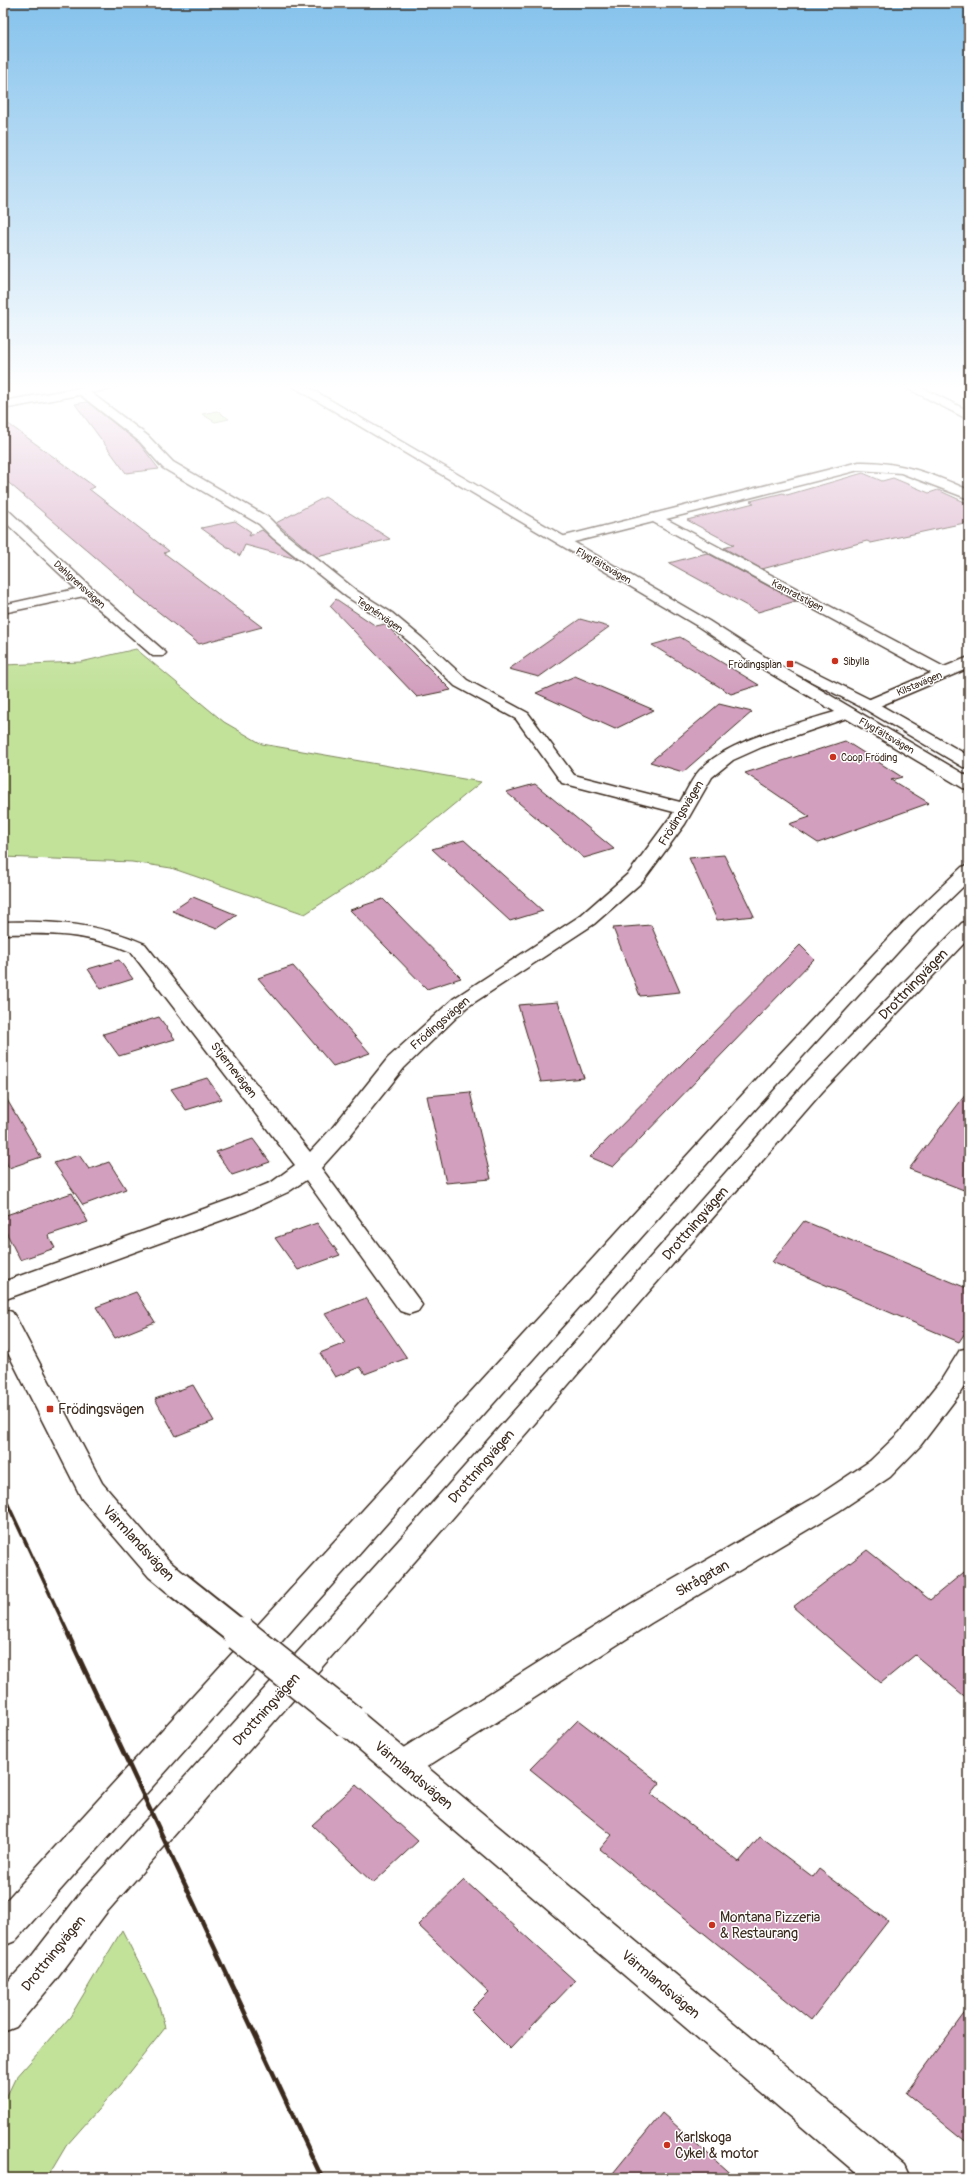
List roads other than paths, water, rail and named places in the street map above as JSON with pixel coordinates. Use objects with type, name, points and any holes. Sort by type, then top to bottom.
[{"type":"street","name":"Tegnérvägen","points":[[207,488],[264,521],[278,535],[352,594],[376,608],[411,636],[461,684],[522,716],[568,779],[684,809]]},
{"type":"street","name":"Flygfältsvägen","points":[[471,488],[704,624],[759,660],[969,784]]},
{"type":"street","points":[[562,541],[771,488]]},
{"type":"street","points":[[952,488],[969,495]]},
{"type":"street","name":"Dahlgrensvägen","points":[[3,513],[87,592],[158,653]]},
{"type":"street","name":"Kamratstigen","points":[[653,517],[943,673]]},
{"type":"street","points":[[3,609],[87,592]]},
{"type":"street","name":"Flygfältsvägen","points":[[704,624],[794,666],[869,704],[969,763]]},
{"type":"street","name":"Kilstavägen","points":[[848,713],[969,662]]},
{"type":"street","name":"Frödingsvägen","points":[[3,1292],[239,1205],[280,1187],[309,1167],[340,1133],[396,1063],[438,1022],[491,981],[587,920],[636,877],[663,842],[705,774],[727,756],[756,743],[848,713]]},
{"type":"street","points":[[3,1929],[785,1062],[911,926],[969,871]]},
{"type":"street","name":"Stjernevägen","points":[[3,928],[50,927],[91,931],[117,937],[138,948],[309,1167],[325,1192],[409,1305]]},
{"type":"street","name":"Drottningvägen","points":[[3,2014],[43,1968],[94,1902],[427,1528],[814,1087],[969,927]]},
{"type":"street","name":"Värmlandsvägen","points":[[3,1318],[92,1491],[159,1569],[403,1765],[891,2178]]},
{"type":"street","name":"Skrågatan","points":[[403,1765],[640,1614],[829,1503],[880,1469],[910,1439],[948,1389],[969,1357]]},
{"type":"railway","points":[[3,1494],[69,1635]]},
{"type":"railway","points":[[68,1634],[322,2178]]},
{"type":"place","name":"Sibylla","points":[[835,661]]},
{"type":"place","name":"Frödingsplan","points":[[790,664]]},
{"type":"place","name":"Coop Fröding","points":[[833,757]]},
{"type":"place","name":"Frödingsvägen","points":[[50,1409]]},
{"type":"place","name":"Montana Pizzeria & Restaurang","points":[[712,1925]]},
{"type":"place","name":"Karlskoga Cykel & motor","points":[[667,2145]]}]
